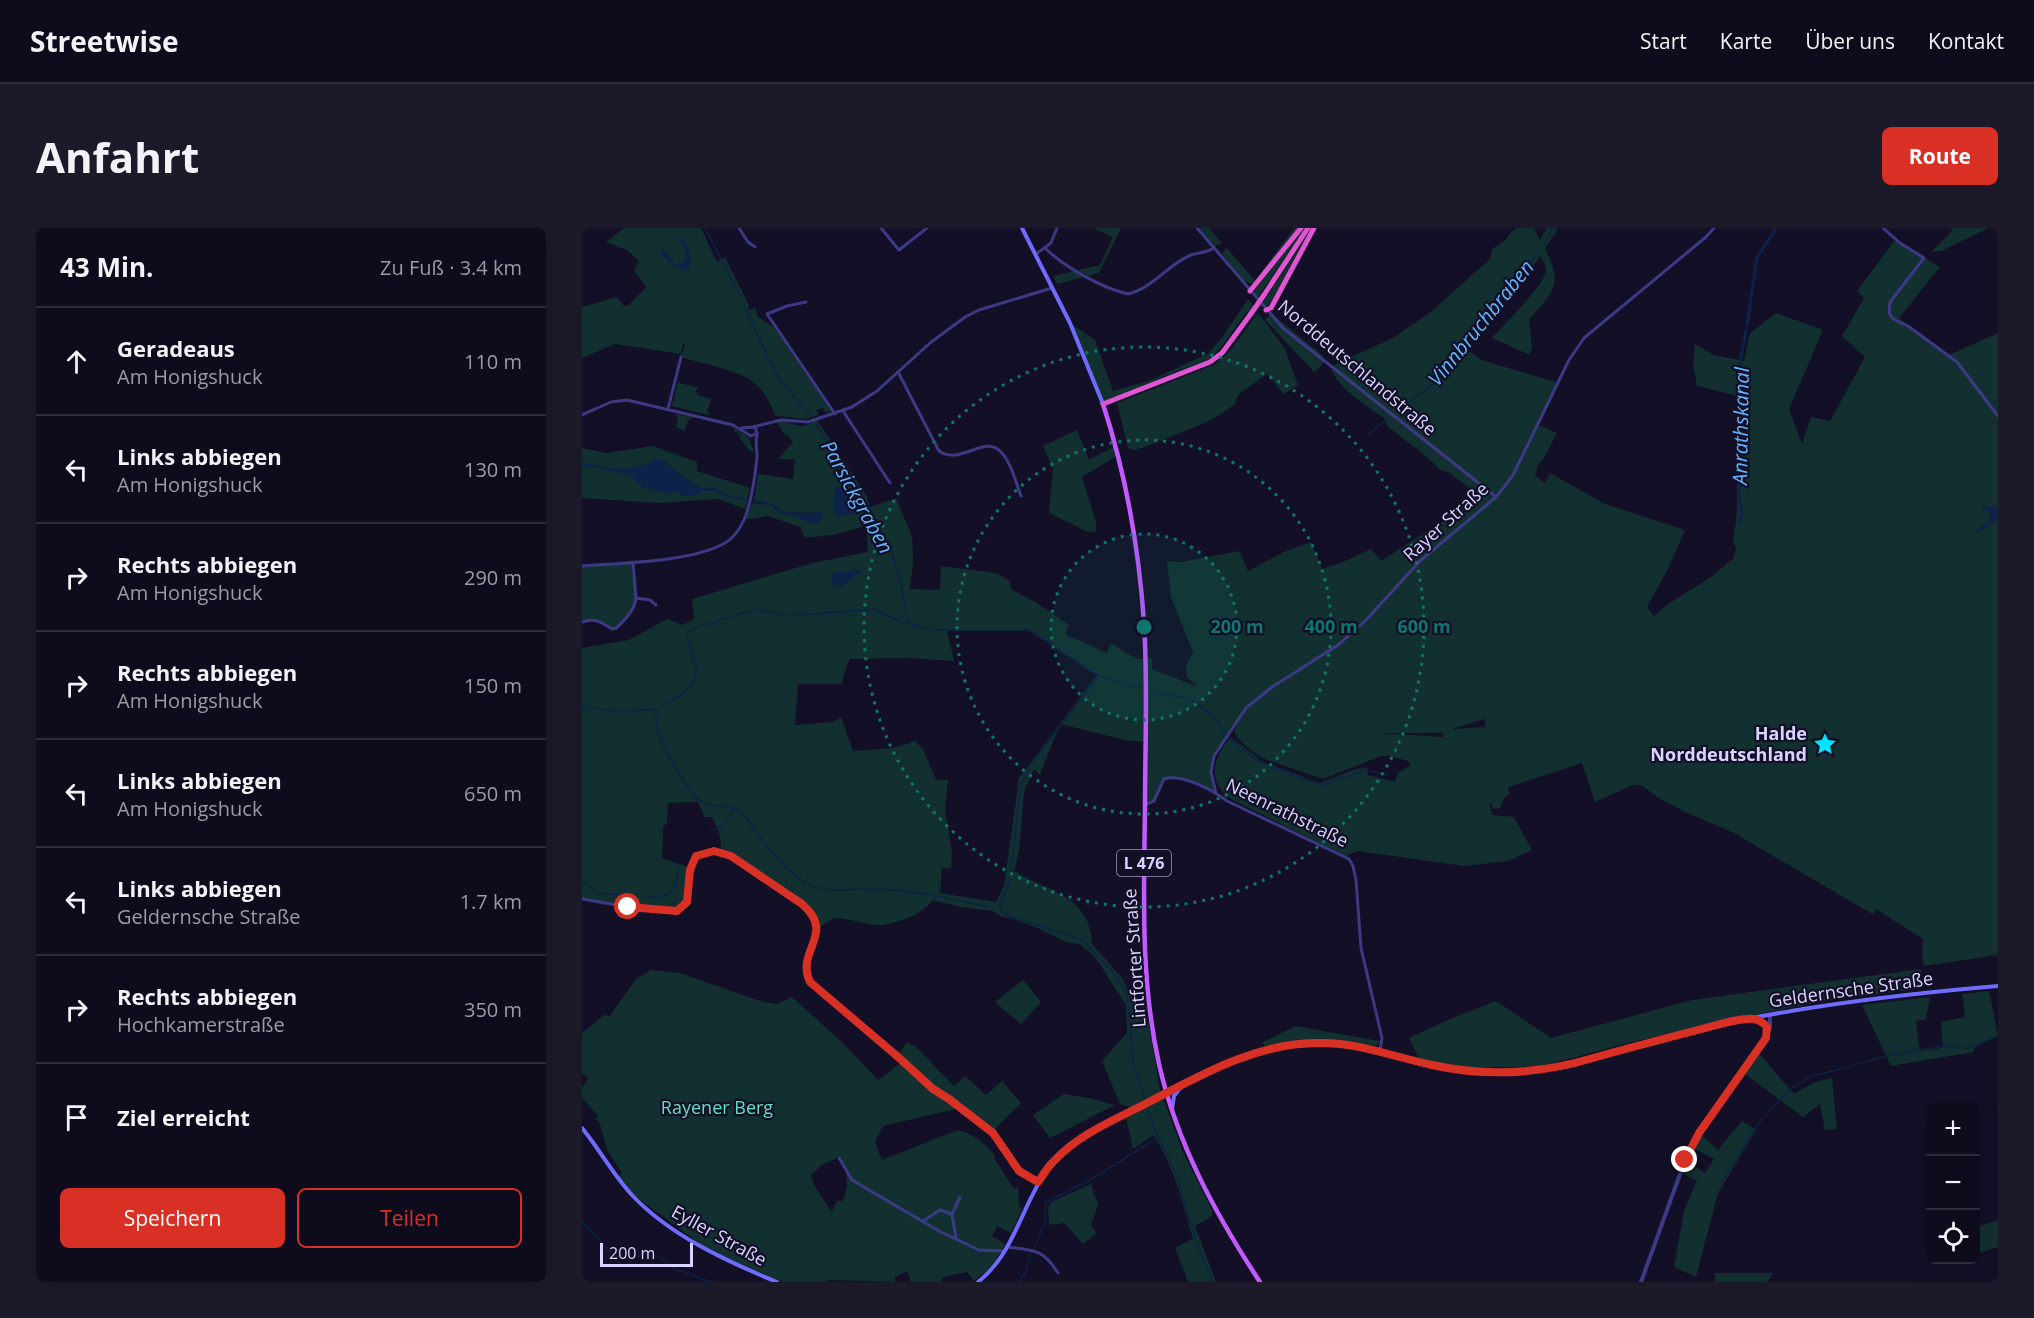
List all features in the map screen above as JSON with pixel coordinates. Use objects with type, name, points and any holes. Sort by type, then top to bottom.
[{"type":"highway","points":[[1250,291],[1301,228]]},
{"type":"highway","points":[[1103,404],[1210,362],[1222,353],[1308,228]]},
{"type":"highway","points":[[1266,310],[1271,308],[1314,228]]},
{"type":"main road","points":[[1022,228],[1053,288]]},
{"type":"main road","name":"L 476","points":[[1053,288],[1086,359],[1103,404]]},
{"type":"main road","name":"Lintforter Straße","points":[[1103,404],[1117,450],[1134,532],[1144,623],[1144,947],[1152,1029],[1172,1109],[1202,1184],[1221,1221],[1260,1282]]},
{"type":"main road","name":"Geldernsche Straße","points":[[978,1282],[996,1264],[1006,1249],[1038,1182],[1054,1161],[1073,1144],[1167,1093],[1237,1059],[1290,1045],[1320,1043],[1354,1045],[1432,1065],[1468,1071],[1499,1073],[1540,1071],[1748,1019],[1838,1002],[1998,986]]},
{"type":"main road","points":[[1748,1019],[1759,1021],[1767,1027]]},
{"type":"main road","points":[[1172,1109],[1174,1096],[1182,1086]]},
{"type":"main road","name":"Eyller Straße","points":[[582,1128],[609,1168],[633,1196],[652,1213],[710,1251],[777,1282]]},
{"type":"street","points":[[739,228],[755,248]]},
{"type":"street","points":[[881,228],[899,250],[927,228]]},
{"type":"street","points":[[1036,254],[1051,243],[1057,228]]},
{"type":"street","name":"Norddeutschlandstraße","points":[[1197,228],[1290,335],[1496,497]]},
{"type":"street","name":"Rayer Straße","points":[[1216,793],[1211,771],[1214,756],[1251,702],[1338,645],[1366,620],[1437,545],[1496,497],[1513,475],[1569,360],[1584,338],[1714,228]]},
{"type":"street","points":[[1883,228],[1900,243],[1924,258],[1890,302],[1889,313],[1893,319],[1957,362],[1998,416]]},
{"type":"street","points":[[1046,248],[1056,259],[1095,281],[1128,294],[1189,256],[1208,252],[1214,248]]},
{"type":"street","points":[[582,415],[611,402],[633,400],[741,428],[781,420],[802,423],[823,418],[862,402],[930,343],[965,317],[980,310],[1053,288]]},
{"type":"street","points":[[806,302],[766,314],[835,414]]},
{"type":"street","points":[[668,409],[681,357]]},
{"type":"street","points":[[898,372],[939,452],[956,456],[982,447],[995,447],[1006,459],[1021,496]]},
{"type":"street","points":[[843,411],[890,483]]},
{"type":"street","points":[[749,434],[757,433],[773,421]]},
{"type":"street","points":[[752,427],[757,428],[755,443]]},
{"type":"street","points":[[749,434],[752,427]]},
{"type":"street","points":[[582,566],[687,556],[722,545],[735,534],[742,524],[750,501],[757,453],[755,443],[741,428]]},
{"type":"street","points":[[582,622],[592,620],[606,624],[612,629],[616,628],[636,603],[633,562]]},
{"type":"street","points":[[636,598],[650,600],[656,605]]},
{"type":"street","name":"Neenrathstraße","points":[[1145,805],[1154,801],[1161,781],[1167,777],[1175,777],[1216,793],[1227,801],[1347,857],[1352,862],[1356,880],[1361,948],[1382,1038],[1380,1050]]},
{"type":"street","points":[[582,899],[628,907],[677,911],[687,902],[690,870],[696,856],[714,851],[731,856],[812,913],[818,928],[808,963],[807,974],[810,982],[921,1079],[993,1133],[1019,1171],[1038,1182]]},
{"type":"street","points":[[1768,1015],[1768,1034]]},
{"type":"street","points":[[1641,1282],[1688,1152],[1768,1034],[1770,1028],[1768,1015]]},
{"type":"street","points":[[839,1158],[852,1180],[923,1221],[979,1250],[1037,1251],[1047,1257],[1058,1273]]},
{"type":"street","points":[[956,1238],[952,1214],[960,1197]]},
{"type":"street","points":[[923,1221],[940,1210],[952,1214]]},
{"type":"green space","points":[[624,228],[701,228],[717,262],[725,257],[749,305],[748,310],[755,308],[758,317],[774,327],[831,411],[826,413],[823,408],[816,410],[819,415],[806,419],[776,416],[764,394],[752,381],[734,372],[681,357],[685,345],[683,344],[681,354],[615,344],[582,358],[582,307],[617,297],[624,306],[628,306],[646,287],[634,270],[639,261],[627,250],[606,242]]},
{"type":"green space","points":[[1093,228],[1121,228],[1099,273],[1088,276],[1078,270],[1100,265],[1113,237]]},
{"type":"green space","points":[[1199,228],[1209,228],[1222,243],[1215,246]]},
{"type":"green space","points":[[1294,228],[1299,228],[1254,284],[1245,282],[1222,254],[1227,248],[1255,281]]},
{"type":"green space","points":[[1305,228],[1258,297],[1255,289]]},
{"type":"green space","points":[[1517,228],[1534,228],[1540,240],[1547,228],[1558,228],[1545,249],[1554,271],[1553,287],[1529,320],[1532,346],[1530,355],[1492,338],[1540,284],[1546,270],[1540,256],[1461,346],[1482,360],[1559,383],[1538,425],[1557,433],[1543,460],[1538,464],[1535,476],[1545,483],[1550,473],[1605,504],[1685,530],[1669,567],[1647,607],[1654,616],[1668,604],[1711,577],[1734,558],[1736,548],[1733,542],[1737,512],[1737,396],[1697,386],[1693,364],[1695,344],[1714,355],[1744,361],[1750,333],[1776,313],[1823,330],[1789,409],[1802,444],[1811,417],[1830,421],[1865,357],[1842,336],[1864,298],[1857,291],[1895,240],[1940,267],[1899,318],[1949,355],[1998,333],[1998,955],[1924,966],[1923,939],[1876,909],[1874,915],[1734,833],[1683,811],[1641,785],[1633,785],[1595,802],[1582,763],[1509,787],[1510,794],[1504,798],[1500,808],[1493,809],[1491,803],[1489,804],[1493,815],[1514,817],[1532,850],[1508,861],[1464,866],[1358,851],[1345,856],[1231,799],[1223,792],[1215,777],[1216,760],[1231,737],[1263,762],[1320,783],[1356,769],[1367,768],[1368,775],[1395,782],[1398,773],[1410,766],[1408,761],[1381,756],[1323,779],[1262,758],[1246,746],[1234,731],[1243,714],[1214,756],[1211,772],[1216,793],[1184,780],[1164,779],[1154,801],[1145,805],[1145,742],[1125,740],[1060,724],[1040,775],[1034,769],[1024,792],[1019,851],[1014,871],[1053,890],[1076,905],[1090,928],[1092,944],[1122,978],[1134,1001],[1145,1002],[1160,1090],[1183,1152],[1212,1210],[1212,1216],[1195,1226],[1216,1282],[1188,1282],[1175,1248],[1193,1239],[1167,1159],[1153,1135],[1133,1149],[1126,1117],[1133,1113],[1133,1108],[1120,1104],[1102,1061],[1127,1033],[1126,1005],[1092,954],[1079,944],[1066,942],[1038,928],[1002,917],[993,911],[960,907],[932,900],[916,914],[883,925],[834,918],[818,928],[807,908],[731,856],[720,852],[720,839],[716,825],[712,817],[705,817],[698,802],[668,803],[667,822],[663,828],[662,858],[691,868],[687,902],[677,911],[628,907],[582,898],[582,648],[629,640],[667,619],[682,625],[694,619],[692,599],[812,563],[868,552],[866,526],[832,535],[805,538],[800,527],[768,516],[744,520],[752,503],[769,505],[780,513],[796,516],[812,524],[820,513],[784,512],[769,503],[754,500],[758,474],[793,479],[795,459],[778,459],[793,442],[783,433],[777,422],[801,426],[817,420],[866,495],[870,507],[896,498],[912,536],[913,562],[910,589],[940,590],[941,566],[996,573],[1010,581],[1011,589],[1037,603],[1069,625],[1065,634],[1107,653],[1111,643],[1138,659],[1145,659],[1145,656],[1152,659],[1152,669],[1198,687],[1187,677],[1186,666],[1193,652],[1171,597],[1167,561],[1182,562],[1239,551],[1248,571],[1284,552],[1311,542],[1322,569],[1371,549],[1381,561],[1443,521],[1473,497],[1473,491],[1448,472],[1442,471],[1388,427],[1385,419],[1346,390],[1334,376],[1331,368],[1337,363],[1393,338],[1432,311],[1490,259],[1492,249],[1506,240],[1508,235]],"holes":[[[947,631],[1029,631],[1097,675],[1019,778],[1004,886],[996,902],[940,893],[942,868],[951,869],[952,853],[945,810],[948,780],[936,780],[923,749],[915,741],[894,748],[853,751],[841,717],[833,722],[795,725],[798,684],[842,684],[850,659],[908,658],[954,661]],[[1484,719],[1485,727],[1452,729]],[[1443,732],[1443,737],[1378,733]]]},
{"type":"green space","points":[[1951,228],[1989,228],[1941,251],[1931,252],[1952,231]]},
{"type":"green space","points":[[1308,234],[1270,303],[1267,306],[1263,303]]},
{"type":"green space","points":[[1075,271],[1085,277],[1057,284],[1053,276]]},
{"type":"green space","points":[[1248,299],[1255,308],[1246,313],[1220,349],[1208,360],[1162,377],[1103,404],[1070,323],[1095,340],[1113,391],[1151,380],[1209,353]]},
{"type":"green space","points":[[1258,313],[1284,347],[1298,385],[1284,394],[1267,374],[1239,394],[1234,405],[1205,423],[1142,448],[1133,450],[1128,448],[1117,403],[1216,364],[1230,351]]},
{"type":"green space","points":[[1271,313],[1323,356],[1324,363],[1314,372],[1265,320]]},
{"type":"green space","points":[[678,381],[699,388],[695,392],[698,393],[697,395],[711,399],[707,412],[710,413],[709,415],[672,406]]},
{"type":"green space","points":[[676,414],[691,417],[685,431],[676,427],[678,417],[675,416]]},
{"type":"green space","points":[[734,428],[749,438],[754,452],[750,451],[737,432],[735,433]]},
{"type":"green space","points":[[1077,430],[1089,460],[1115,446],[1118,455],[1082,477],[1096,522],[1096,532],[1086,531],[1049,513],[1053,469],[1043,446]]},
{"type":"green space","points":[[653,446],[697,462],[697,471],[750,488],[745,509],[719,499],[659,503],[582,498],[582,448],[606,453]]},
{"type":"green space","points":[[633,562],[634,599],[622,621],[612,629],[592,619],[582,620],[582,566]]},
{"type":"green space","points":[[1921,969],[1924,983],[1920,989],[1837,999],[1768,1012],[1628,1043],[1542,1066],[1469,1068],[1419,1059],[1409,1038],[1496,1001],[1551,1038],[1692,1000]]},
{"type":"green space","name":"Rayener Berg","points":[[651,970],[680,973],[763,1002],[777,1004],[792,997],[844,1044],[878,1080],[902,1062],[897,1056],[907,1042],[915,1046],[954,1086],[965,1076],[986,1095],[1002,1081],[1021,1103],[993,1131],[986,1130],[960,1108],[883,1126],[875,1142],[882,1160],[958,1130],[974,1136],[995,1155],[994,1158],[1014,1189],[1018,1187],[1019,1206],[1022,1209],[1011,1233],[997,1226],[992,1236],[1005,1244],[993,1265],[974,1281],[967,1272],[943,1277],[941,1282],[911,1282],[907,1271],[895,1277],[895,1282],[831,1280],[783,1282],[711,1252],[634,1195],[618,1177],[622,1173],[607,1150],[600,1124],[596,1119],[598,1116],[582,1098],[582,1088],[588,1079],[582,1074],[582,1033],[605,1014],[609,1017],[636,979]],"holes":[[[839,1157],[847,1179],[846,1190],[842,1201],[837,1201],[832,1211],[817,1189],[811,1175],[822,1165]]]},
{"type":"green space","points":[[1023,980],[1041,1002],[1021,1024],[995,1002]]},
{"type":"green space","points":[[1989,991],[1998,1036],[1974,1048],[1974,1052],[1891,1066],[1862,1005],[1930,997],[1926,1019],[1916,1021],[1920,1051],[1943,1048],[1941,1022],[1965,1017],[1962,994]]},
{"type":"green space","points":[[1295,1026],[1380,1041],[1376,1046],[1331,1040],[1264,1046],[1263,1042]]},
{"type":"green space","points":[[1757,1051],[1794,1094],[1815,1082],[1832,1078],[1837,1129],[1825,1130],[1820,1104],[1803,1117],[1742,1072]]},
{"type":"green space","points":[[1064,1094],[1115,1105],[1050,1138],[1033,1115]]},
{"type":"green space","points":[[1742,1121],[1756,1130],[1718,1193],[1696,1277],[1674,1267],[1684,1211],[1697,1181],[1680,1172],[1685,1160],[1705,1173],[1714,1159],[1691,1147],[1699,1133],[1718,1150]]},
{"type":"green space","points":[[1091,1184],[1098,1205],[1091,1225],[1097,1233],[1083,1244],[1064,1223],[1049,1225],[1048,1208],[1051,1202]]},
{"type":"green space","points":[[1998,1220],[1998,1247],[1980,1252],[1980,1226]]},
{"type":"green space","points":[[1715,1273],[1773,1273],[1767,1282],[1715,1282]]},
{"type":"water","points":[[678,238],[683,239],[689,251],[690,263],[687,271],[672,265],[660,252],[665,250],[673,263],[679,265],[685,260],[687,254],[681,242],[677,241]]},
{"type":"water","points":[[657,459],[663,460],[702,488],[714,488],[734,497],[769,503],[784,512],[822,511],[823,516],[818,523],[812,524],[796,516],[780,513],[769,505],[731,498],[713,491],[683,496],[677,491],[668,494],[642,487],[631,475],[582,465],[582,462],[620,469],[638,466]]},
{"type":"water","points":[[835,486],[848,490],[859,511],[843,515],[833,513]]},
{"type":"water","points":[[1984,506],[1998,507],[1998,519],[1974,536],[1979,528],[1990,520],[1989,511],[1981,509]]},
{"type":"water","points":[[854,569],[861,571],[862,575],[855,575],[842,587],[831,584],[833,573],[851,572]]},
{"type":"waterway","name":"Parsickgraben","points":[[705,228],[741,298]]},
{"type":"waterway","name":"Vinnbruchbraben","points":[[1545,245],[1552,228]]},
{"type":"waterway","name":"Anrathskanal","points":[[1747,325],[1757,258],[1776,228]]},
{"type":"waterway","name":"Vinnbruchbraben","points":[[1396,412],[1439,380],[1467,335],[1537,254]]},
{"type":"waterway","name":"Parsickgraben","points":[[743,303],[781,381],[811,416]]},
{"type":"waterway","name":"Anrathskanal","points":[[1740,523],[1742,511],[1739,496],[1740,363],[1746,330]]},
{"type":"waterway","name":"Vinnbruchbraben","points":[[1369,434],[1388,418]]},
{"type":"waterway","points":[[816,424],[843,464],[893,555],[907,618],[913,626],[939,630],[1029,630],[1099,676],[1141,688]]},
{"type":"waterway","points":[[661,707],[685,691],[694,680],[696,667],[687,634],[695,628],[756,609],[788,616],[874,609],[904,623],[909,623]]},
{"type":"waterway","points":[[1031,764],[1098,677]]},
{"type":"waterway","name":"Anrathskanal","points":[[1151,692],[1186,698],[1194,702],[1213,715],[1226,735],[1255,759],[1284,772],[1323,785],[1366,770],[1388,775]]},
{"type":"waterway","points":[[582,706],[621,712]]},
{"type":"waterway","points":[[624,712],[657,709]]},
{"type":"waterway","points":[[656,713],[659,735],[676,769],[698,799],[704,803],[741,811],[777,858],[799,878],[811,885],[824,889],[879,889],[907,892],[989,907]]},
{"type":"waterway","points":[[1011,876],[1020,789],[1029,767]]},
{"type":"waterway","points":[[710,830],[719,829],[735,809]]},
{"type":"waterway","points":[[643,897],[660,897],[670,893],[679,868]]},
{"type":"waterway","points":[[1011,879],[1000,905],[1006,915],[1083,940],[1116,976],[1126,992],[1133,1064],[1145,1100]]},
{"type":"waterway","points":[[582,881],[598,893],[635,896]]},
{"type":"waterway","points":[[1722,1182],[1758,1124],[1790,1089],[1810,1077],[1887,1056],[1944,1046],[1968,1048],[1998,1036]]},
{"type":"waterway","points":[[1147,1109],[1176,1173],[1196,1241],[1213,1282]]},
{"type":"waterway","points":[[1035,1246],[1045,1222],[1046,1202],[1092,1179],[1157,1138]]},
{"type":"waterway","points":[[582,1221],[623,1267],[650,1250],[677,1270],[712,1282]]},
{"type":"waterway","points":[[1019,1282],[1026,1271],[1031,1252]]},
{"type":"place","name":"Halde Norddeutschland","points":[[1825,744]]},
{"type":"route","points":[[628,907],[677,911],[687,902],[690,870],[696,856],[714,851],[731,856],[812,913],[818,928],[809,954],[807,974],[810,982],[867,1029],[914,1074],[993,1133],[1019,1171],[1038,1182],[1060,1155],[1073,1144],[1216,1068],[1265,1050],[1290,1045],[1320,1043],[1354,1045],[1432,1065],[1468,1071],[1499,1073],[1540,1071],[1715,1026],[1748,1019],[1762,1022],[1767,1027],[1766,1038],[1699,1133],[1685,1160]]}]
